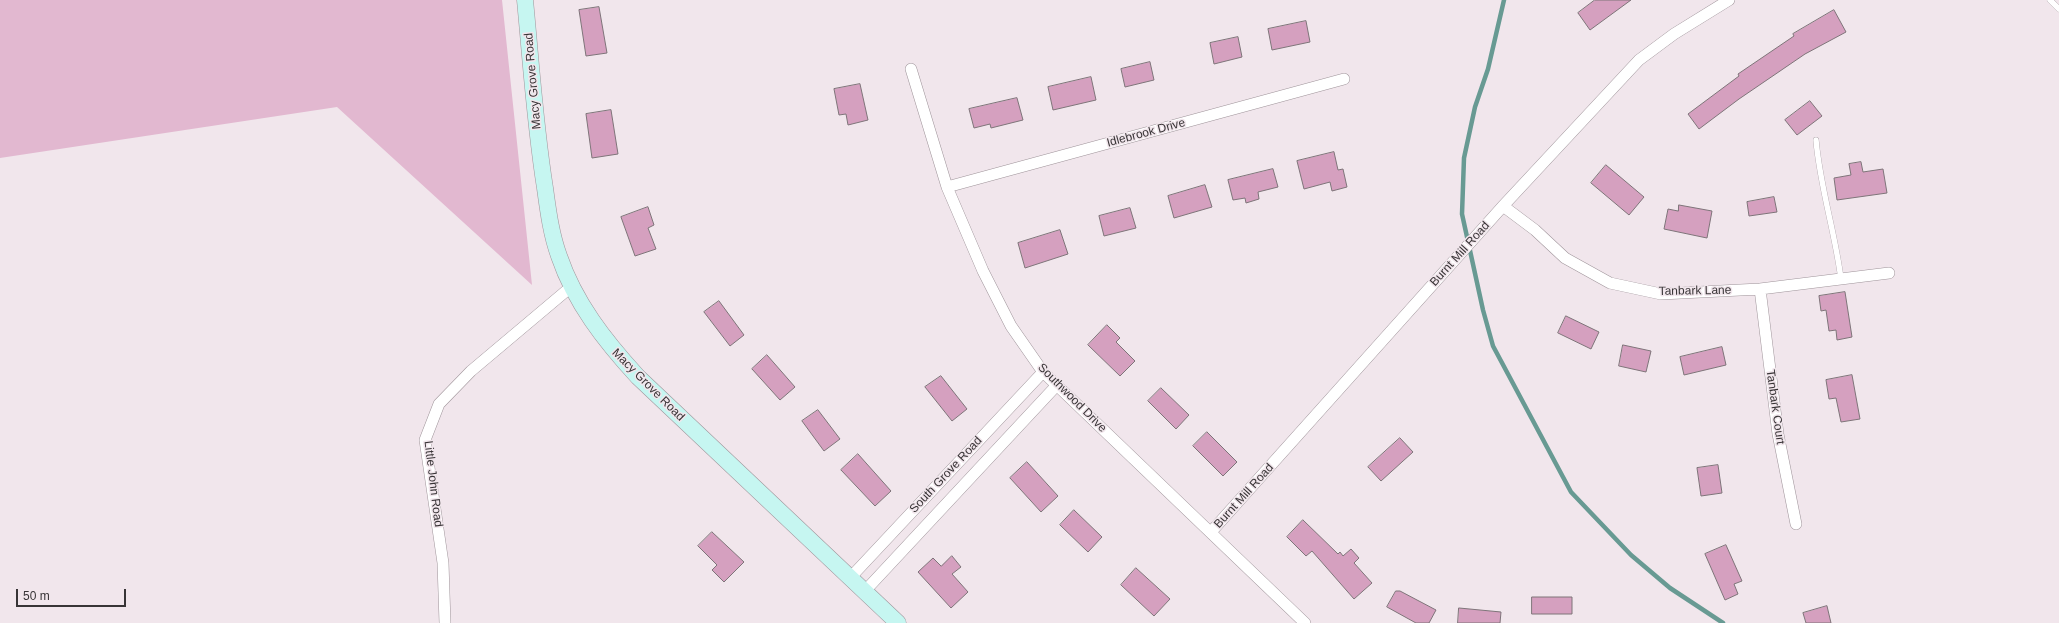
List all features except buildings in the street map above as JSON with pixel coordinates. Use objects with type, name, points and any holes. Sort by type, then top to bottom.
[{"type":"main road","name":"Macy Grove Road","points":[[526,0],[541,164],[548,208],[558,255],[572,286],[595,326],[612,350],[638,377],[898,623]]},
{"type":"street","name":"Burnt Mill Road","points":[[1211,532],[1502,206],[1639,60],[1674,34],[1729,0]]},
{"type":"street","name":"Southwood Drive","points":[[911,69],[947,187],[982,271],[1011,326],[1043,372],[1305,623]]},
{"type":"street","name":"Idlebrook Drive","points":[[947,187],[1344,79]]},
{"type":"street","name":"Tanbark Lane","points":[[1502,206],[1535,230],[1566,258],[1610,283],[1661,294],[1760,289],[1889,273]]},
{"type":"street","name":"Little John Road","points":[[445,623],[444,563],[425,440],[440,404],[471,371],[572,286]]},
{"type":"street","name":"Tanbark Court","points":[[1760,289],[1778,434],[1796,524]]},
{"type":"street","name":"South Grove Road","points":[[850,578],[1043,372]]},
{"type":"street","name":"South Grove Road","points":[[864,592],[1057,385]]},
{"type":"lane","points":[[2050,0],[2059,10]]},
{"type":"lane","points":[[1816,140],[1818,161],[1836,241],[1841,279]]},
{"type":"shaded area","points":[[0,0],[502,0],[532,285],[337,107],[0,158]]},
{"type":"waterway","points":[[1504,0],[1488,69],[1475,107],[1464,158],[1462,214],[1483,310],[1493,346],[1571,492],[1631,555],[1670,588],[1723,623]]}]
